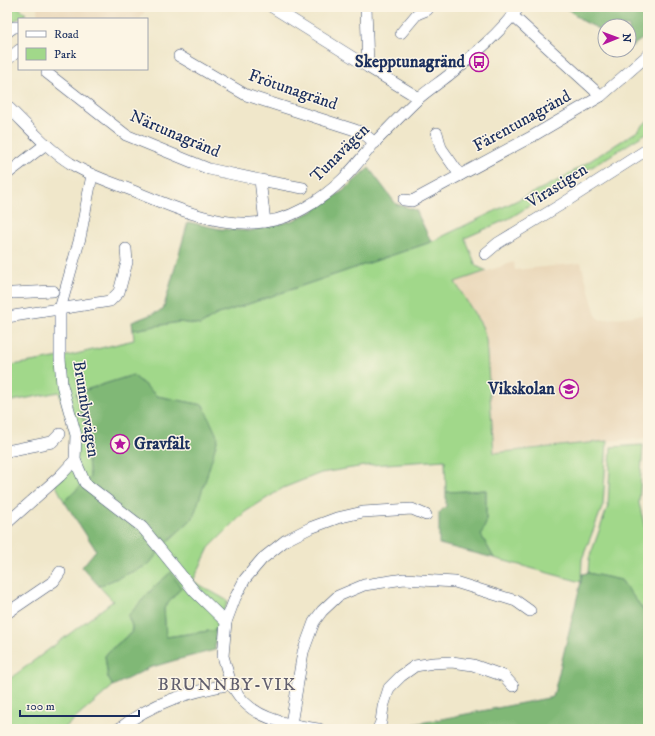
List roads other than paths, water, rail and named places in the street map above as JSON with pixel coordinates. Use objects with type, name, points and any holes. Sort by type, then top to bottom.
[{"type":"street","points":[[272,7],[419,98]]},
{"type":"street","points":[[366,7],[368,67]]},
{"type":"street","points":[[401,33],[417,14],[428,8]]},
{"type":"street","name":"Färentunagränd","points":[[516,11],[601,96]]},
{"type":"street","name":"Tunavägen","points":[[7,106],[46,144],[70,164],[92,175],[183,212],[218,221],[237,223],[265,222],[292,215],[323,196],[343,180],[374,143],[419,98],[472,55],[516,11]]},
{"type":"street","points":[[7,32],[14,26],[18,27]]},
{"type":"street","points":[[7,60],[18,51]]},
{"type":"street","name":"Färentunagränd","points":[[404,200],[412,201],[531,137],[601,96],[648,55]]},
{"type":"street","name":"Frötunagränd","points":[[179,56],[246,95],[352,128],[363,133],[374,143]]},
{"type":"street","name":"Närtunagränd","points":[[47,73],[126,135],[209,169],[303,188]]},
{"type":"street","points":[[437,133],[442,148],[460,175]]},
{"type":"street","points":[[7,174],[46,144]]},
{"type":"street","name":"Virastigen","points":[[486,254],[498,243],[648,149]]},
{"type":"street","name":"Brunnbyvägen","points":[[92,175],[80,238],[60,309],[60,358],[62,385],[76,435],[75,460],[85,483],[142,527],[195,592],[226,622]]},
{"type":"street","points":[[260,180],[265,222]]},
{"type":"street","points":[[7,317],[110,301],[119,292],[127,262],[126,250]]},
{"type":"street","points":[[13,293],[53,291]]},
{"type":"street","points":[[7,451],[52,442],[60,434]]},
{"type":"street","points":[[7,523],[60,476],[75,460]]},
{"type":"street","points":[[319,729],[291,724],[263,716],[244,702],[231,684],[223,656],[226,622],[235,598],[245,579],[262,559],[286,540],[310,528],[337,518],[363,512],[412,509],[426,515]]},
{"type":"street","points":[[7,613],[54,581],[60,572]]},
{"type":"street","points":[[291,724],[304,652],[314,622],[322,611],[338,596],[364,584],[404,579],[455,582],[516,601],[530,611]]},
{"type":"street","points":[[378,729],[382,722],[382,707],[389,688],[400,676],[415,666],[452,662],[473,665],[504,676],[513,686]]},
{"type":"street","points":[[118,729],[130,720],[168,700],[205,689],[231,684]]},
{"type":"place","name":"Skepptunagränd","points":[[479,62]]},
{"type":"place","name":"Vikskolan","points":[[569,389]]},
{"type":"place","name":"Gravfält","points":[[120,444]]},
{"type":"district","name":"BRUNNBY-VIK","points":[[227,685]]}]
